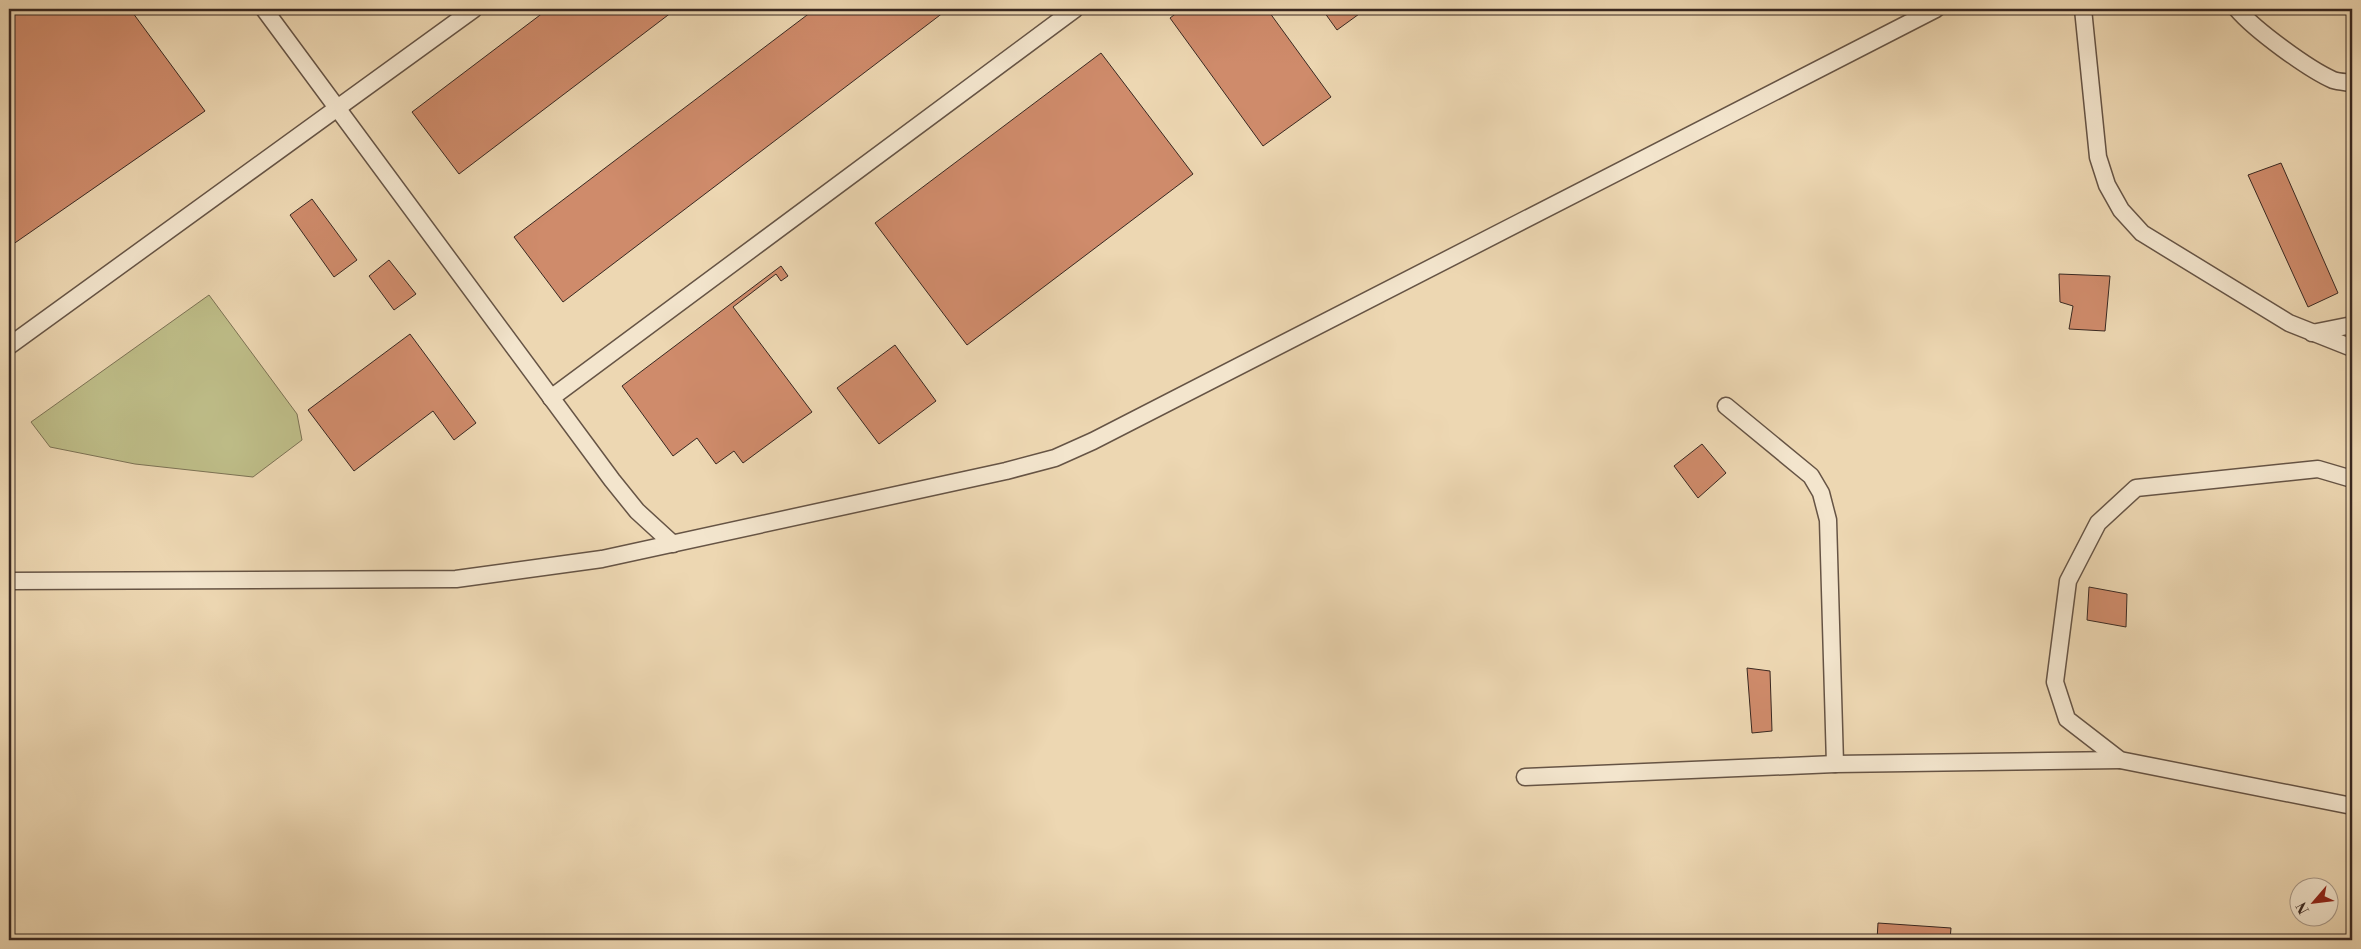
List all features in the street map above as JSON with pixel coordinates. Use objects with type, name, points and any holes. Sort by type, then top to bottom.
[{"type":"lane","points":[[264,9],[630,503],[673,544]]},
{"type":"lane","points":[[9,346],[474,9]]},
{"type":"lane","points":[[551,398],[1075,9]]},
{"type":"lane","points":[[9,581],[456,579],[602,559],[1006,471],[1056,458],[1093,441],[1936,9]]},
{"type":"lane","points":[[2083,9],[2098,157],[2107,185],[2121,210],[2142,233],[2289,323],[2352,348]]},
{"type":"lane","points":[[2237,9],[2246,20],[2316,72],[2335,81],[2352,83]]},
{"type":"lane","points":[[2312,333],[2352,325]]},
{"type":"lane","points":[[1726,406],[1811,476],[1821,493],[1828,520],[1835,764]]},
{"type":"lane","points":[[2120,760],[2067,719],[2055,682],[2068,581],[2098,522],[2136,488],[2318,469],[2352,479]]},
{"type":"lane","points":[[1525,777],[1835,764],[2120,760],[2352,806]]},
{"type":"shaded area","points":[[209,295],[297,414],[302,440],[253,477],[135,464],[50,447],[31,422]]},
{"type":"building","points":[[9,9],[130,9],[205,111],[9,247]]},
{"type":"building","points":[[548,9],[676,9],[459,174],[412,112]]},
{"type":"building","points":[[815,9],[948,9],[563,302],[514,237]]},
{"type":"building","points":[[1182,9],[1267,9],[1331,97],[1263,146],[1170,18]]},
{"type":"building","points":[[1322,9],[1366,9],[1337,30]]},
{"type":"building","points":[[1101,53],[1193,174],[967,345],[875,223]]},
{"type":"building","points":[[2281,163],[2338,293],[2308,307],[2248,175]]},
{"type":"building","points":[[312,199],[357,260],[334,277],[290,215]]},
{"type":"building","points":[[389,260],[416,294],[394,310],[369,276]]},
{"type":"building","points":[[781,266],[788,276],[781,281],[776,274],[733,307],[812,412],[743,463],[734,451],[716,464],[697,438],[673,456],[622,386]]},
{"type":"building","points":[[2059,274],[2110,276],[2105,331],[2069,329],[2073,306],[2060,302]]},
{"type":"building","points":[[410,334],[476,423],[454,440],[433,411],[354,471],[308,410]]},
{"type":"building","points":[[895,345],[936,401],[879,444],[837,388]]},
{"type":"building","points":[[1702,444],[1726,473],[1698,498],[1674,466]]},
{"type":"building","points":[[2089,587],[2127,594],[2126,627],[2087,620]]},
{"type":"building","points":[[1747,668],[1770,671],[1772,731],[1752,733]]},
{"type":"building","points":[[1878,923],[1951,928],[1950,940],[1877,940]]},
{"type":"building","points":[[1990,937],[2013,938],[2013,940],[1990,940]]}]
